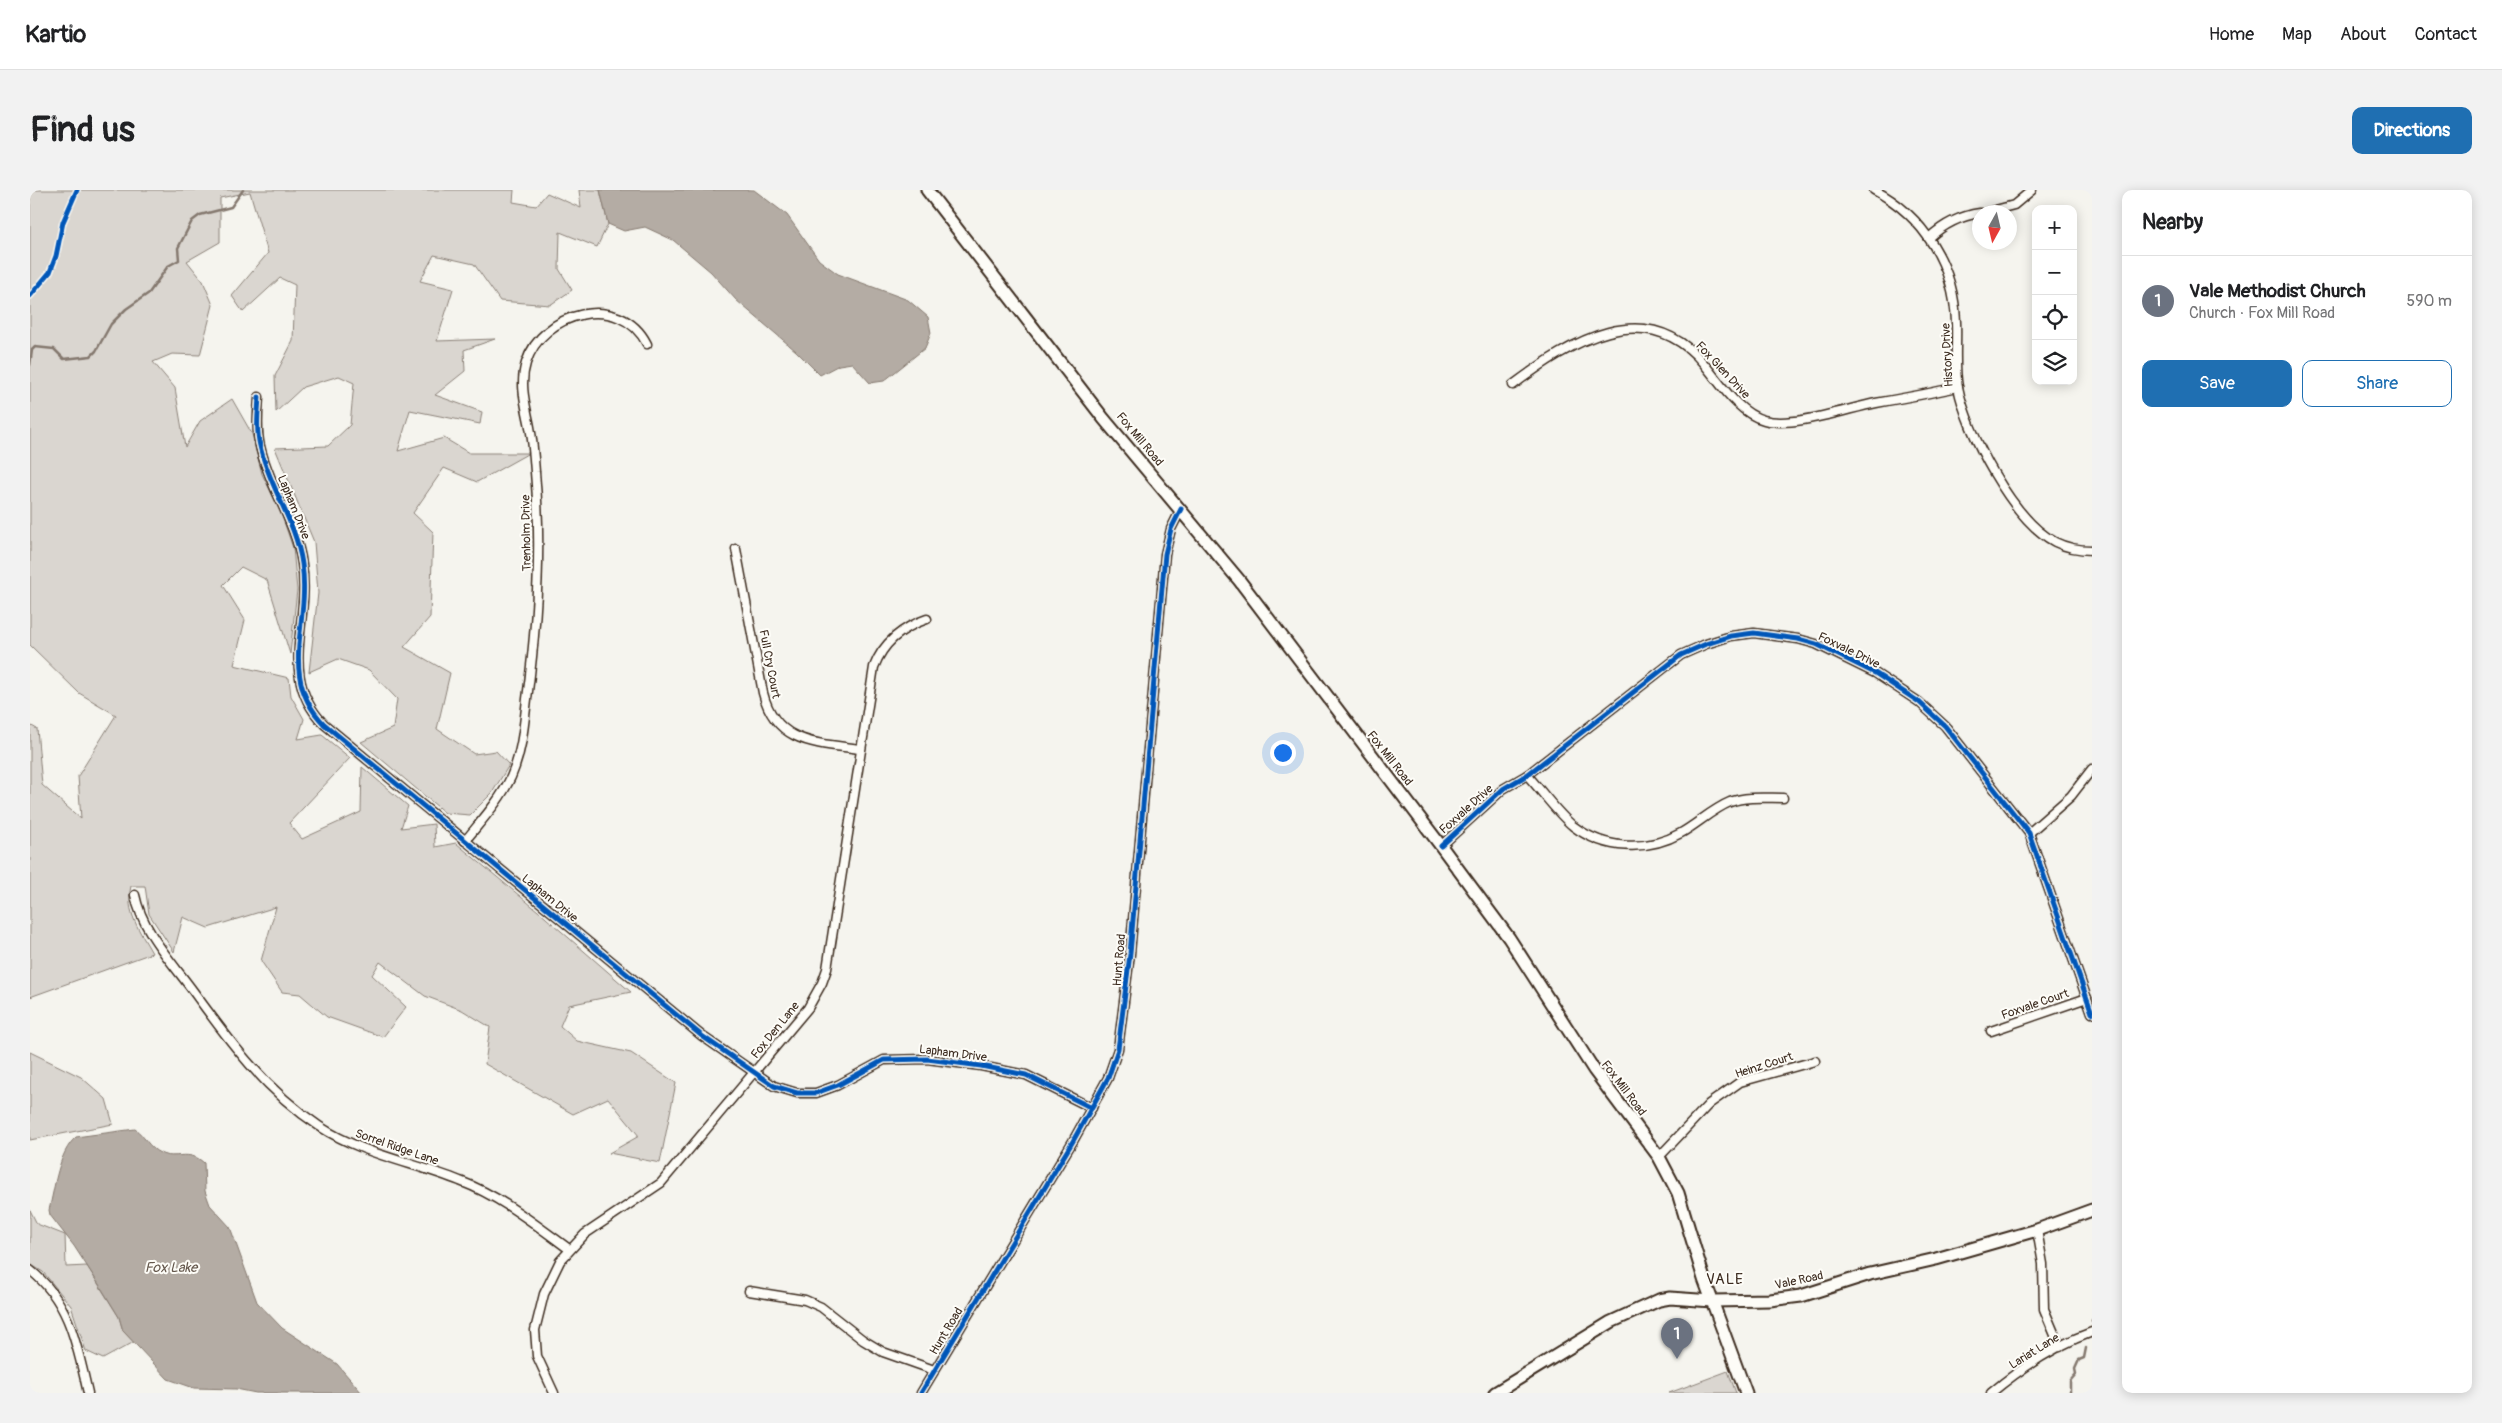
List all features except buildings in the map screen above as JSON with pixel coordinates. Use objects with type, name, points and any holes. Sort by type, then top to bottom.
[{"type":"main road","name":"Fox Mill Road","points":[[927,190],[1098,411],[1239,580],[1441,846],[1509,938],[1594,1070],[1659,1157],[1678,1193],[1712,1301],[1746,1393]]},
{"type":"main road","name":"Vale Road","points":[[1495,1393],[1611,1322],[1647,1303],[1670,1298],[1712,1301],[1770,1300],[1802,1296],[1894,1267],[1936,1259],[2037,1230],[2092,1210]]},
{"type":"street","name":"History Drive","points":[[1874,190],[1900,207],[1929,238],[1946,271],[1952,289],[1956,320],[1958,386],[1974,433],[1990,467],[2035,527],[2053,541],[2069,548],[2092,550]]},
{"type":"street","points":[[2014,205],[2032,190]]},
{"type":"street","points":[[1929,238],[1947,223],[1972,215]]},
{"type":"street","name":"Trenholm Drive","points":[[465,841],[489,812],[511,777],[521,744],[527,697],[538,578],[538,536],[533,445],[523,384],[526,363],[535,344],[544,334],[555,325],[582,315],[604,314],[625,320],[639,330],[646,344]]},
{"type":"street","name":"Fox Glen Drive","points":[[1513,384],[1583,340],[1608,331],[1628,329],[1656,332],[1682,344],[1704,363],[1747,412],[1770,422],[1788,422],[1820,416],[1958,386]]},
{"type":"street","name":"Lapham Drive","points":[[259,397],[257,417],[260,447],[294,529],[303,566],[304,601],[298,663],[302,694],[308,705],[324,724],[702,1036],[754,1074],[787,1091],[816,1093],[838,1084],[884,1060],[927,1059],[987,1067],[1026,1075],[1092,1108]]},
{"type":"street","name":"Hunt Road","points":[[921,1393],[1092,1108],[1112,1068],[1122,1030],[1165,554],[1172,529],[1181,509]]},
{"type":"street","name":"Full Cry Court","points":[[736,549],[763,693],[771,715],[782,727],[801,739],[860,749]]},
{"type":"street","name":"Fox Den Lane","points":[[554,1393],[536,1356],[534,1330],[544,1294],[560,1261],[569,1249],[585,1234],[661,1183],[808,1008],[822,983],[827,969],[860,749],[876,660],[896,636],[906,628],[926,619]]},
{"type":"street","name":"Foxvale Drive","points":[[1441,846],[1503,789],[1527,775],[1681,655],[1731,636],[1754,633],[1778,635],[1816,644],[1875,673],[1919,702],[1946,726],[2029,833],[2092,1013]]},
{"type":"street","points":[[2029,833],[2071,796],[2092,769]]},
{"type":"street","points":[[1527,775],[1572,825],[1590,836],[1618,846],[1642,846],[1662,842],[1681,833],[1730,802],[1752,798],[1783,798]]},
{"type":"street","name":"Sorrel Ridge Lane","points":[[135,895],[140,914],[156,940],[223,1032],[255,1072],[287,1102],[320,1127],[361,1148],[472,1185],[511,1208],[569,1249]]},
{"type":"street","name":"Foxvale Court","points":[[1991,1031],[2087,998]]},
{"type":"street","name":"Heinz Court","points":[[1659,1157],[1709,1104],[1740,1082],[1814,1062]]},
{"type":"street","points":[[2037,1230],[2043,1264],[2044,1309],[2060,1347]]},
{"type":"street","points":[[30,1270],[48,1286],[65,1311],[76,1340],[88,1393]]},
{"type":"street","points":[[749,1291],[805,1300],[821,1307],[863,1340],[883,1352],[934,1370]]},
{"type":"street","name":"Lariat Lane","points":[[1991,1393],[2060,1347],[2092,1332]]},
{"type":"shaded area","points":[[30,190],[514,190],[513,202],[536,206],[547,193],[581,208],[579,190],[600,190],[608,224],[597,247],[560,232],[559,269],[572,290],[550,305],[500,301],[474,264],[434,255],[420,281],[453,289],[437,341],[495,339],[464,350],[465,371],[435,395],[482,412],[480,424],[410,410],[398,451],[444,438],[469,453],[529,453],[477,482],[444,468],[413,513],[433,532],[430,617],[404,647],[450,673],[437,729],[474,754],[496,751],[509,765],[492,793],[470,815],[445,813],[361,742],[393,728],[397,699],[369,670],[338,659],[309,672],[318,593],[314,542],[275,448],[328,446],[350,425],[354,383],[339,376],[303,387],[276,412],[275,376],[293,341],[295,285],[280,278],[243,312],[232,296],[268,253],[250,192],[220,198],[220,242],[187,261],[203,281],[213,305],[200,355],[172,354],[153,362],[175,388],[185,447],[200,421],[232,399],[252,434],[262,474],[280,510],[293,548],[297,590],[290,654],[267,580],[241,567],[223,585],[245,620],[234,665],[289,678],[291,696],[304,719],[298,739],[322,735],[350,758],[289,823],[302,839],[361,812],[362,767],[408,806],[401,828],[434,824],[435,847],[456,843],[631,992],[569,1005],[560,1026],[577,1041],[631,1053],[676,1083],[660,1163],[609,1153],[639,1136],[608,1098],[573,1114],[485,1064],[490,1027],[462,1010],[425,996],[380,962],[372,975],[406,1007],[383,1037],[327,1017],[300,994],[282,992],[261,961],[276,907],[208,928],[183,917],[174,952],[149,914],[145,886],[131,886],[130,904],[132,913],[138,929],[152,953],[30,997],[30,725],[37,729],[42,785],[81,819],[78,776],[116,715],[79,693],[30,645]]},
{"type":"shaded area","points":[[30,1052],[81,1077],[106,1099],[113,1124],[30,1140]]},
{"type":"shaded area","points":[[30,1210],[37,1224],[65,1235],[66,1267],[87,1266],[119,1317],[123,1331],[134,1342],[103,1359],[86,1351],[71,1306],[43,1272],[30,1264]]},
{"type":"shaded area","points":[[1728,1371],[1736,1393],[1669,1393]]},
{"type":"water","points":[[600,190],[754,190],[787,215],[819,260],[838,274],[908,300],[928,317],[931,333],[925,348],[884,381],[870,383],[852,363],[839,365],[820,375],[796,351],[736,300],[711,272],[673,240],[645,227],[624,231],[608,224]]},
{"type":"water","name":"Fox Lake","points":[[135,1129],[160,1153],[171,1156],[193,1156],[204,1163],[205,1191],[210,1205],[230,1227],[257,1302],[282,1328],[337,1364],[362,1393],[256,1393],[236,1389],[194,1388],[168,1379],[123,1331],[119,1317],[74,1246],[50,1215],[49,1210],[61,1161],[76,1137]]},
{"type":"waterway","points":[[30,365],[32,350],[35,347],[54,349],[64,359],[91,356],[96,351],[111,324],[126,309],[149,293],[168,266],[179,260],[178,248],[192,221],[200,215],[231,207],[243,190]]},
{"type":"waterway","points":[[2070,1393],[2070,1381],[2076,1374],[2075,1369],[2079,1360],[2084,1358],[2086,1348]]},
{"type":"cycle path","points":[[30,296],[50,272],[56,256],[63,222],[77,190]]},
{"type":"cycle path","points":[[259,397],[258,428],[260,446],[264,461],[294,533],[302,564],[304,586],[299,648],[299,668],[302,687],[310,706],[324,724],[702,1036],[774,1086],[797,1093],[816,1093],[838,1085],[884,1060],[927,1059],[981,1066],[1026,1075],[1092,1108]]},
{"type":"cycle path","points":[[921,1393],[1073,1141],[1108,1078],[1118,1049],[1130,954],[1165,554],[1171,529],[1181,509]]},
{"type":"cycle path","points":[[1441,846],[1503,789],[1527,775],[1681,655],[1731,636],[1754,633],[1798,639],[1816,644],[1875,673],[1919,702],[1945,726],[2029,833],[2092,1013]]},
{"type":"place","name":"Vale Methodist Church","points":[[1677,1359]]},
{"type":"district","name":"VALE","points":[[1725,1279]]}]
